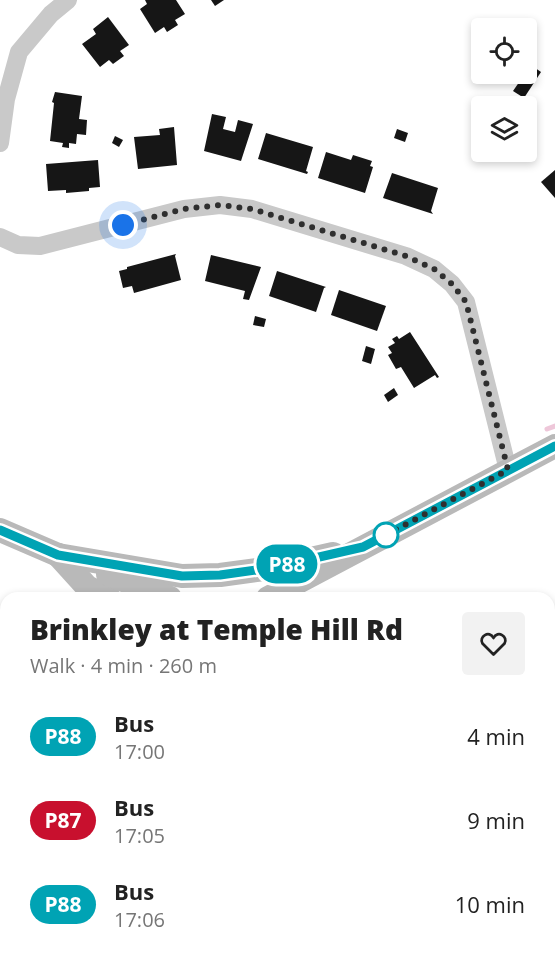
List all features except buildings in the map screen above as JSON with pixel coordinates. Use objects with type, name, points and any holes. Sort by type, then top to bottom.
[{"type":"main road","points":[[279,592],[555,446]]},
{"type":"main road","points":[[0,530],[154,592]]},
{"type":"main road","points":[[58,555],[182,576],[220,575],[271,568],[363,547]]},
{"type":"main road","points":[[58,555],[87,587],[97,592]]},
{"type":"street","points":[[0,143],[6,99],[19,52],[51,14],[68,0]]},
{"type":"street","points":[[0,237],[18,245],[40,246],[184,209],[220,205],[263,212],[406,256],[434,269],[452,284],[466,302],[508,470]]},
{"type":"waterway","points":[[547,429],[555,426]]},
{"type":"bus line","name":"P88","points":[[0,530],[58,555],[182,576],[220,575],[271,568],[363,547],[555,446]]},
{"type":"route","points":[[123,225],[184,209],[220,205],[252,209],[406,256],[434,269],[452,284],[466,302],[508,470],[384,536],[386,535]]}]
